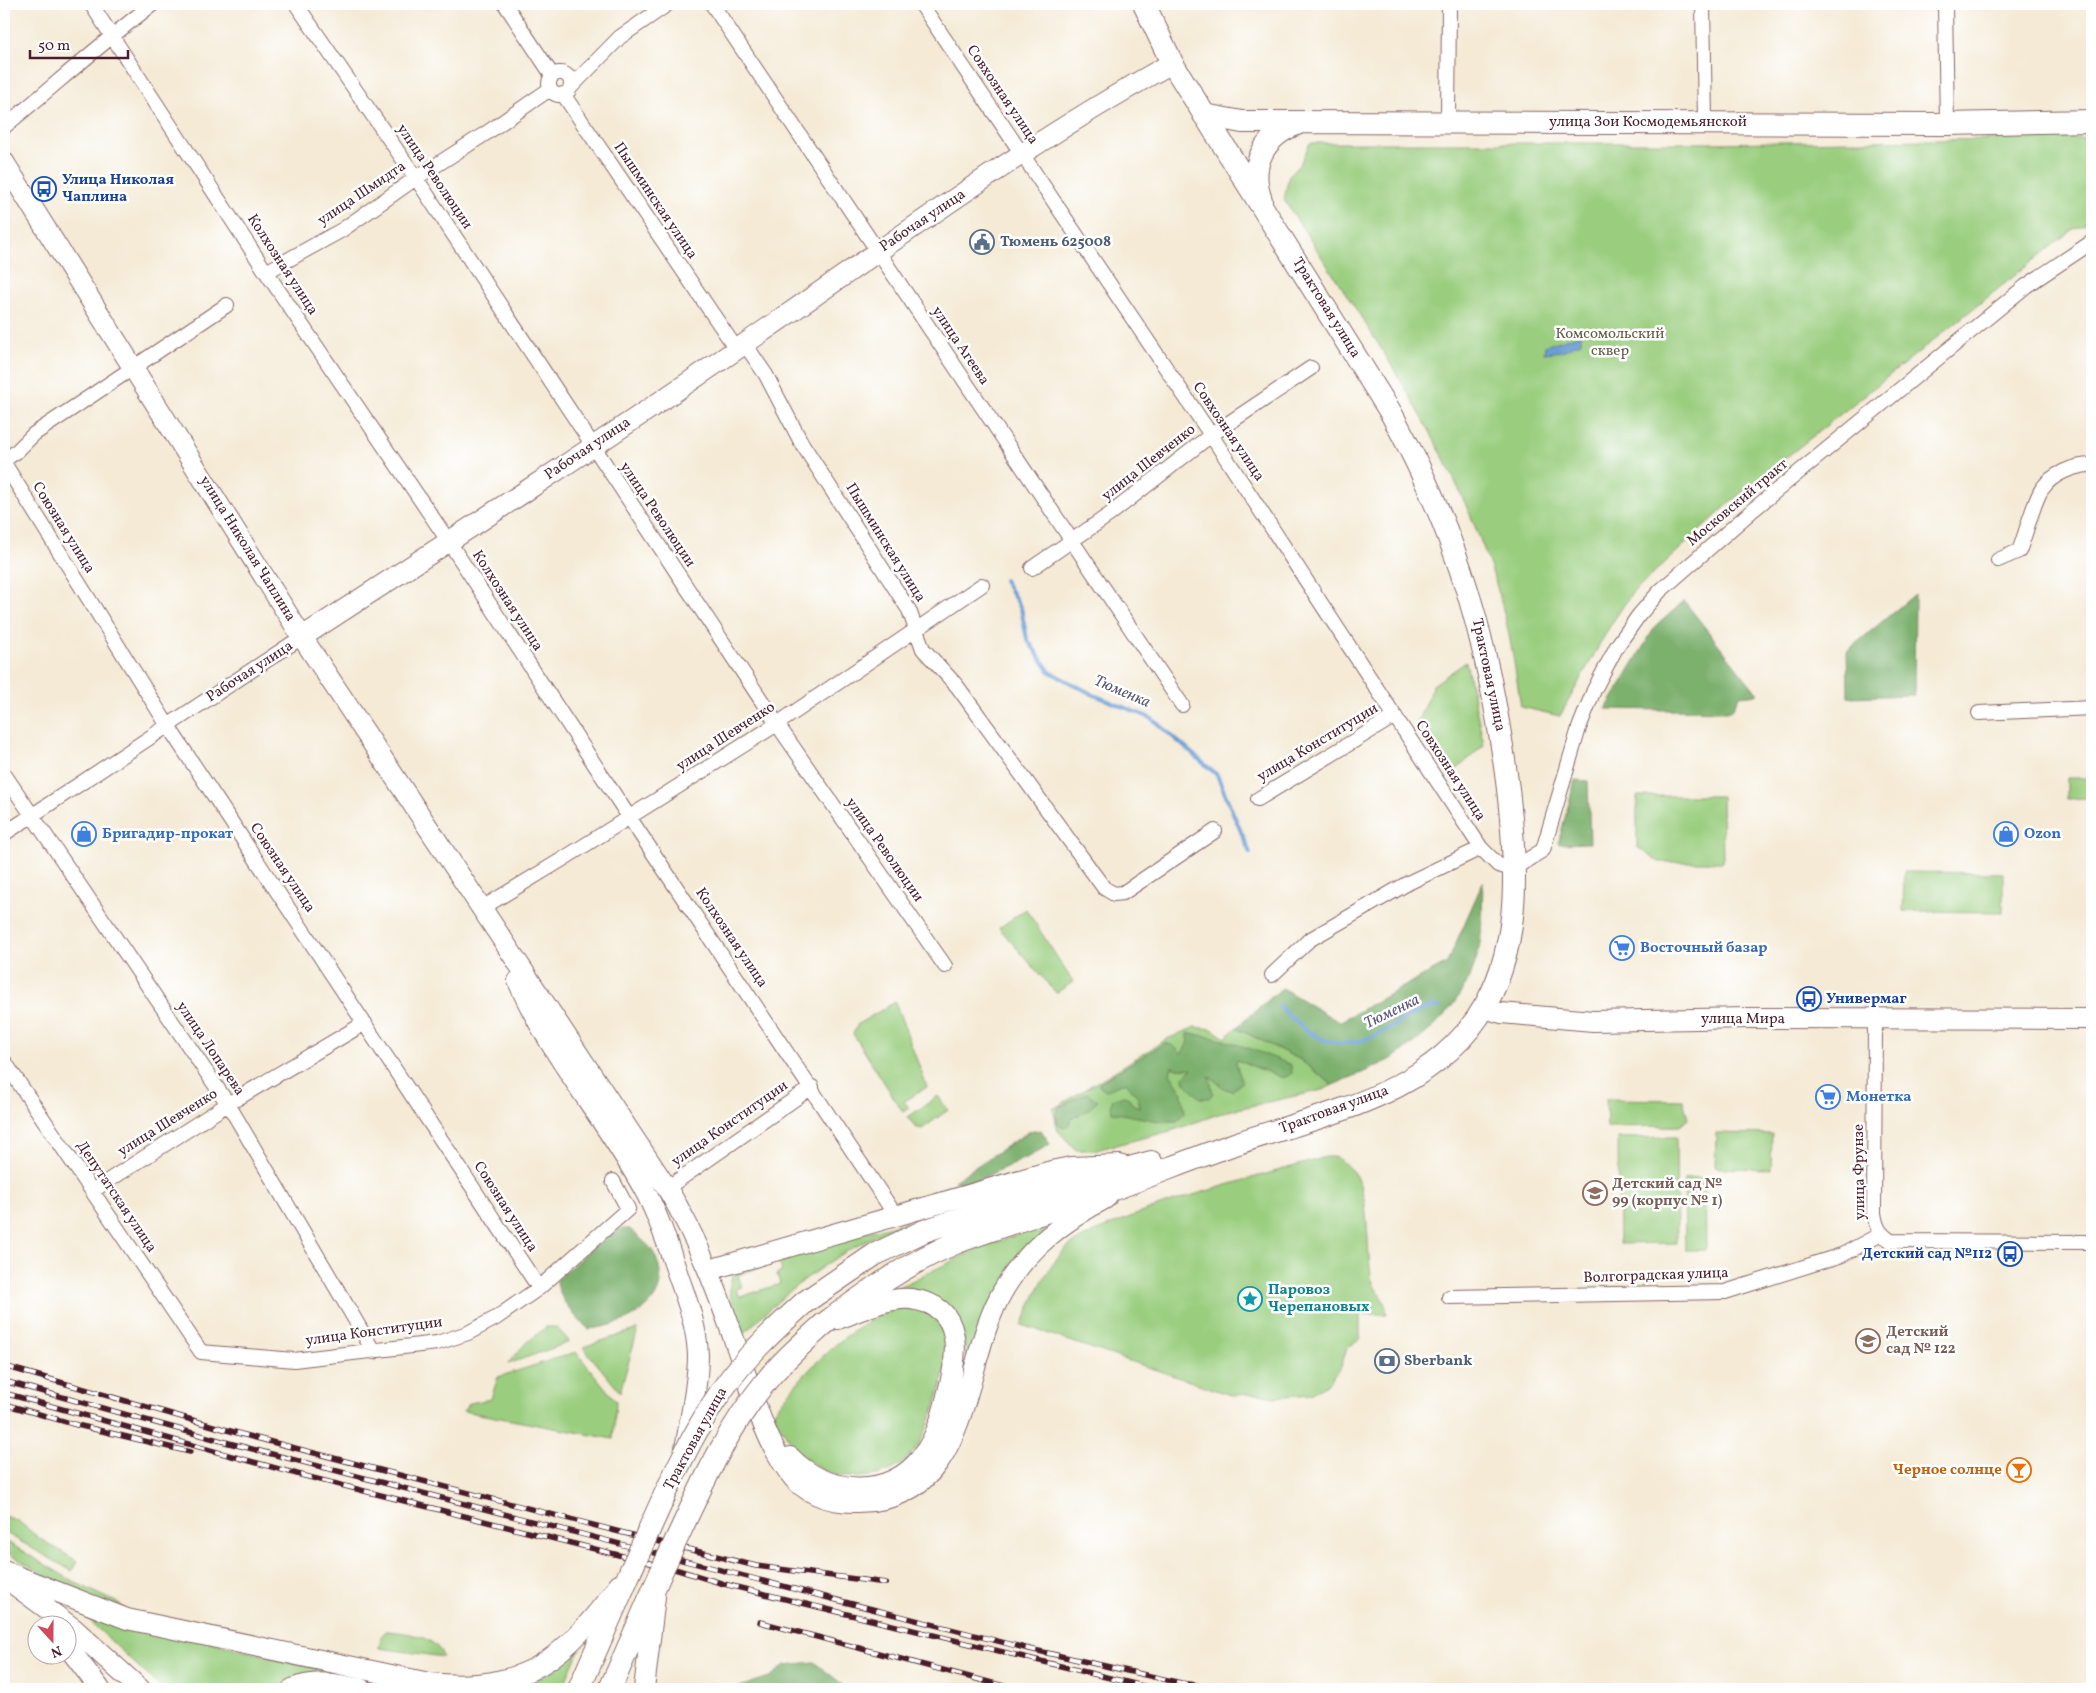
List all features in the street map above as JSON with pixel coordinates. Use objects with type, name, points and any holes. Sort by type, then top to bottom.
[{"type":"main road","name":"Трактовая улица","points":[[578,1689],[684,1456],[722,1391],[742,1364],[805,1302],[874,1254],[924,1231],[1038,1193],[1140,1172],[1233,1145],[1351,1107],[1398,1086],[1448,1050],[1484,1008],[1499,976],[1509,936],[1513,902],[1510,813],[1494,690],[1474,606],[1449,532],[1421,469],[1391,413],[1172,63],[1144,4]]},
{"type":"main road","name":"улица Зои Космодемьянской","points":[[1204,115],[1242,122],[1448,121],[1947,124],[2092,122]]},
{"type":"main road","points":[[1268,216],[1258,184],[1261,154],[1279,131],[1306,122]]},
{"type":"main road","name":"Трактовая улица","points":[[610,1689],[709,1470],[738,1422],[768,1380],[824,1324],[902,1270],[949,1247],[1140,1172]]},
{"type":"street","name":"Колхозная улица","points":[[91,4],[266,272],[449,542],[896,1216]]},
{"type":"street","points":[[4,127],[78,66],[112,34],[152,4]]},
{"type":"street","name":"улица Революции","points":[[296,4],[416,178],[777,724],[945,966]]},
{"type":"street","points":[[505,4],[552,75]]},
{"type":"street","points":[[567,90],[569,77],[566,74],[556,73],[552,75],[548,82],[550,89],[556,94],[567,90],[620,37],[668,4]]},
{"type":"street","name":"улица Агеева","points":[[712,4],[1182,705]]},
{"type":"street","name":"Совхозная улица","points":[[920,4],[1023,154],[1211,436],[1481,848],[1498,865],[1513,869]]},
{"type":"street","points":[[1448,121],[1449,4]]},
{"type":"street","points":[[1703,4],[1705,122]]},
{"type":"street","points":[[1945,4],[1947,124]]},
{"type":"street","name":"Рабочая улица","points":[[4,834],[449,542],[741,347],[877,252],[1023,154],[1172,63]]},
{"type":"street","name":"улица Шмидта","points":[[266,272],[342,230],[416,178],[488,132],[550,89]]},
{"type":"street","name":"Пышминская улица","points":[[567,90],[741,347],[766,375],[801,442],[909,610],[923,649],[930,659],[957,686],[1104,888],[1114,894],[1123,893],[1215,831]]},
{"type":"street","name":"улица Николая Чаплина","points":[[4,162],[302,637],[497,931]]},
{"type":"street","name":"Московский тракт","points":[[1513,869],[1543,850],[1578,728],[1594,690],[1617,646],[1639,615],[1660,591],[1725,533],[1976,326],[2026,286],[2092,242]]},
{"type":"street","points":[[4,461],[34,434],[132,366],[227,305]]},
{"type":"street","name":"улица Шевченко","points":[[1032,568],[1109,515],[1211,436],[1311,368]]},
{"type":"street","name":"Союзная улица","points":[[4,461],[168,726],[539,1288]]},
{"type":"street","points":[[1998,560],[2019,551],[2042,489],[2060,473],[2082,465],[2092,465]]},
{"type":"street","name":"улица Шевченко","points":[[482,908],[777,724],[982,585]]},
{"type":"street","points":[[1979,713],[2092,708]]},
{"type":"street","name":"улица Конституции","points":[[1258,799],[1396,716]]},
{"type":"street","name":"улица Лопарева","points":[[4,774],[228,1104],[374,1352]]},
{"type":"street","points":[[1272,975],[1309,940],[1408,882],[1481,848]]},
{"type":"street","points":[[497,931],[668,1188],[709,1270],[775,1449],[788,1472],[812,1493],[833,1500],[859,1502],[889,1498],[911,1488],[933,1470],[948,1449],[990,1318],[1004,1288],[1015,1272],[1037,1246],[1053,1231],[1140,1172]]},
{"type":"street","points":[[497,931],[539,1025],[626,1159],[659,1220],[689,1306],[697,1339],[697,1369],[684,1456]]},
{"type":"street","name":"улица Мира","points":[[1484,1008],[1501,1013],[1593,1021],[2092,1019]]},
{"type":"street","name":"улица Фрунзе","points":[[1875,1019],[1874,1213],[1876,1225],[1881,1234]]},
{"type":"street","name":"улица Шевченко","points":[[92,1191],[228,1104],[365,1023]]},
{"type":"street","name":"Депутатская улица","points":[[4,1061],[200,1352]]},
{"type":"street","name":"улица Конституции","points":[[668,1188],[812,1087]]},
{"type":"street","points":[[709,1270],[1051,1170],[1071,1167],[1140,1172]]},
{"type":"street","name":"улица Конституции","points":[[200,1352],[294,1360],[437,1343],[468,1333],[496,1318],[539,1288],[628,1209],[613,1181]]},
{"type":"street","points":[[1881,1234],[1891,1241],[2092,1242]]},
{"type":"street","name":"Волгоградская улица","points":[[1449,1298],[1725,1292],[1842,1255],[1881,1234]]},
{"type":"street","points":[[768,1430],[795,1462],[811,1475],[831,1484],[854,1488],[867,1488],[893,1480],[915,1465],[933,1440],[941,1420],[956,1357],[955,1336],[945,1316],[925,1302],[900,1299],[824,1324]]},
{"type":"street","points":[[4,1571],[127,1619],[446,1686],[481,1687],[509,1682],[550,1662],[575,1641],[631,1570]]},
{"type":"street","points":[[4,1578],[73,1628],[140,1689]]},
{"type":"street","points":[[4,1582],[37,1616]]},
{"type":"street","points":[[644,1689],[657,1582]]},
{"type":"street","points":[[78,1660],[100,1689]]},
{"type":"street","points":[[292,1689],[310,1683],[338,1684],[361,1689]]},
{"type":"green space","name":"Комсомольский сквер","points":[[2092,138],[2092,220],[2072,230],[1734,499],[1632,593],[1610,626],[1560,716],[1521,707],[1509,634],[1495,580],[1470,514],[1448,466],[1424,420],[1370,331],[1284,200],[1289,175],[1300,164],[1310,143],[1707,143]]},
{"type":"green space","points":[[1915,594],[1914,695],[1848,697],[1847,651]]},
{"type":"green space","points":[[1684,601],[1758,694],[1740,696],[1731,711],[1606,709],[1655,627]]},
{"type":"green space","points":[[1466,662],[1484,745],[1454,772],[1416,725],[1433,685]]},
{"type":"green space","points":[[2067,778],[2092,778],[2092,798],[2067,799]]},
{"type":"green space","points":[[1575,780],[1588,781],[1590,843],[1558,844]]},
{"type":"green space","points":[[1637,796],[1722,796],[1723,862],[1659,862],[1637,847]]},
{"type":"green space","points":[[1904,872],[2003,873],[2003,912],[1903,911]]},
{"type":"green space","points":[[1483,882],[1480,943],[1476,962],[1468,979],[1459,996],[1435,1025],[1405,1050],[1389,1060],[1333,1085],[1299,1059],[1236,1028],[1282,988],[1339,1022],[1447,963]]},
{"type":"green space","points":[[1026,909],[1073,982],[1056,993],[999,928]]},
{"type":"green space","points":[[895,1002],[927,1087],[904,1101],[909,1108],[903,1112],[853,1034],[858,1024]]},
{"type":"green space","points":[[1195,1027],[1212,1029],[1225,1038],[1236,1028],[1299,1059],[1333,1085],[1322,1090],[1224,1112],[1174,1130],[1096,1150],[1076,1150],[1058,1131],[1053,1109],[1167,1039]]},
{"type":"green space","points":[[1187,1033],[1227,1041],[1265,1054],[1291,1065],[1292,1074],[1283,1078],[1237,1060],[1236,1063],[1242,1082],[1232,1091],[1225,1089],[1209,1076],[1213,1093],[1209,1098],[1200,1098],[1186,1084],[1183,1077],[1192,1069],[1172,1067],[1170,1073],[1181,1090],[1185,1112],[1177,1121],[1158,1121],[1112,1112],[1111,1104],[1113,1099],[1124,1096],[1129,1098],[1131,1103],[1140,1107],[1138,1097],[1126,1082],[1105,1091],[1099,1086],[1100,1082],[1165,1043],[1174,1046],[1181,1054],[1189,1042]]},
{"type":"green space","points":[[1087,1093],[1098,1101],[1084,1113],[1072,1118],[1068,1126],[1063,1128],[1058,1124],[1056,1116],[1059,1107]]},
{"type":"green space","points":[[938,1096],[948,1110],[922,1129],[915,1127],[908,1117]]},
{"type":"green space","points":[[1606,1099],[1683,1100],[1688,1119],[1680,1126],[1607,1127]]},
{"type":"green space","points":[[1041,1130],[1050,1144],[1032,1155],[969,1184],[954,1181],[1028,1132]]},
{"type":"green space","points":[[1716,1133],[1772,1134],[1771,1169],[1715,1168]]},
{"type":"green space","points":[[1676,1137],[1677,1243],[1619,1244],[1618,1138]]},
{"type":"green space","points":[[1326,1157],[1337,1157],[1352,1171],[1362,1190],[1372,1280],[1385,1304],[1387,1314],[1360,1314],[1360,1338],[1347,1348],[1341,1367],[1329,1382],[1311,1394],[1273,1397],[1259,1394],[1231,1395],[1022,1325],[1041,1283],[1054,1263],[1068,1247],[1088,1235],[1134,1215],[1161,1206],[1216,1188]]},
{"type":"green space","points":[[1705,1178],[1706,1250],[1685,1250],[1684,1179]]},
{"type":"green space","points":[[907,1222],[840,1255],[800,1283],[744,1334],[731,1300],[730,1291],[730,1282],[740,1268],[770,1257],[772,1263],[738,1275],[742,1287],[736,1289],[740,1297],[780,1284],[777,1274],[782,1271],[776,1255]]},
{"type":"green space","points":[[1049,1224],[968,1358],[965,1356],[961,1327],[955,1315],[947,1306],[925,1294],[911,1290],[895,1289],[975,1250]]},
{"type":"green space","points":[[621,1229],[630,1229],[654,1254],[660,1274],[659,1288],[653,1300],[632,1317],[604,1327],[589,1329],[568,1307],[560,1293],[557,1280],[588,1251]]},
{"type":"green space","points":[[896,1309],[917,1310],[931,1316],[941,1327],[945,1340],[944,1373],[927,1428],[913,1453],[902,1464],[890,1471],[878,1475],[859,1477],[843,1477],[829,1473],[806,1459],[788,1438],[773,1413],[812,1367],[843,1338],[878,1316]]},
{"type":"green space","points":[[546,1327],[556,1327],[570,1342],[508,1364],[524,1345]]},
{"type":"green space","points":[[638,1329],[620,1392],[583,1347]]},
{"type":"green space","points":[[576,1352],[616,1401],[613,1439],[463,1411],[470,1403],[491,1399],[498,1377]]},
{"type":"green space","points":[[4,1516],[18,1521],[39,1538],[77,1561],[72,1571],[4,1532]]},
{"type":"green space","points":[[4,1540],[76,1583],[120,1604],[127,1612],[58,1583],[4,1551]]},
{"type":"green space","points":[[76,1608],[334,1673],[289,1680],[275,1689],[162,1689]]},
{"type":"green space","points":[[386,1631],[419,1636],[434,1644],[440,1650],[443,1657],[379,1648],[381,1636]]},
{"type":"green space","points":[[580,1648],[562,1689],[512,1689],[549,1673]]},
{"type":"green space","points":[[814,1662],[842,1684],[840,1689],[733,1689],[772,1676],[785,1665]]},
{"type":"water","points":[[1581,334],[1581,342],[1562,351],[1544,353],[1545,346]]},
{"type":"waterway","name":"Тюменка","points":[[1004,580],[1021,608],[1027,639],[1050,672],[1094,695],[1151,718],[1217,775],[1250,853]]},
{"type":"waterway","name":"Тюменка","points":[[1279,1006],[1307,1031],[1321,1039],[1334,1043],[1364,1040],[1413,1014],[1434,1007],[1440,1007]]},
{"type":"railway","points":[[4,1366],[241,1434],[756,1566],[886,1583]]},
{"type":"railway","points":[[4,1381],[229,1443],[1025,1648],[1181,1683],[1223,1689]]},
{"type":"railway","points":[[4,1393],[297,1474],[678,1570],[724,1584],[1155,1689]]},
{"type":"railway","points":[[4,1404],[77,1425],[190,1452]]},
{"type":"railway","points":[[760,1622],[1015,1689]]},
{"type":"place","name":"Улица Николая Чаплина","points":[[44,189]]},
{"type":"place","name":"Тюмень 625008","points":[[982,242]]},
{"type":"place","name":"Бригадир-прокат","points":[[84,834]]},
{"type":"place","name":"Ozon","points":[[2006,834]]},
{"type":"place","name":"Восточный базар","points":[[1622,948]]},
{"type":"place","name":"Универмаг","points":[[1809,999]]},
{"type":"place","name":"Монетка","points":[[1828,1097]]},
{"type":"place","name":"Детский сад № 99 (корпус № 1)","points":[[1595,1193]]},
{"type":"place","name":"Детский сад №112","points":[[2010,1254]]},
{"type":"place","name":"Паровоз Черепановых","points":[[1250,1299]]},
{"type":"place","name":"Детский сад № 122","points":[[1868,1341]]},
{"type":"place","name":"Sberbank","points":[[1387,1361]]},
{"type":"place","name":"Черное солнце","points":[[2019,1470]]}]
